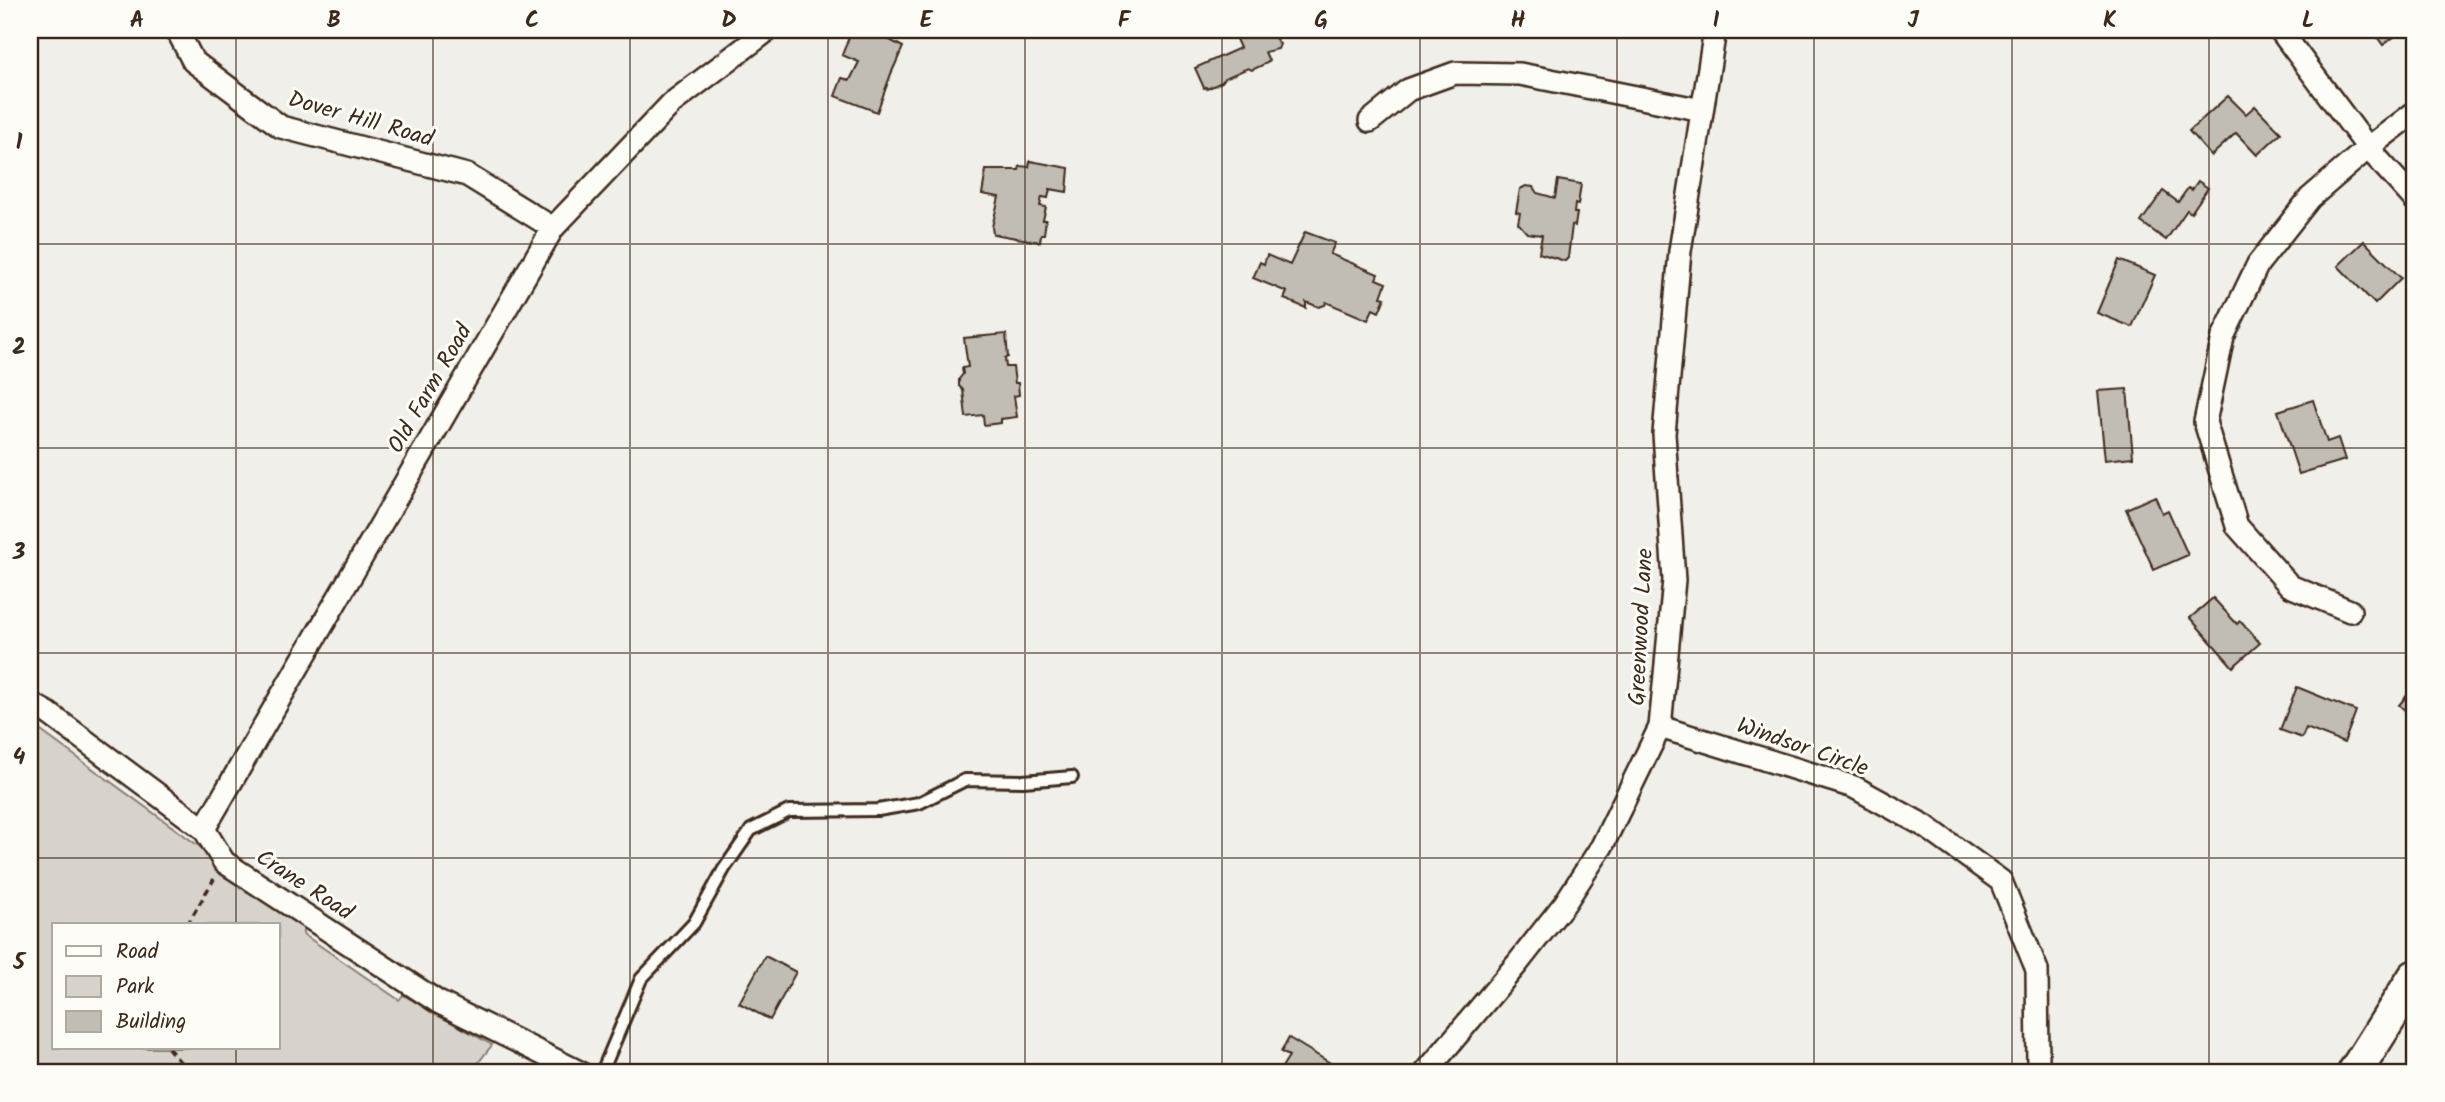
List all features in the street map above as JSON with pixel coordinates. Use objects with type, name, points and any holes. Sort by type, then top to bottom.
[{"type":"main road","points":[[2355,1072],[2415,977]]},
{"type":"street","name":"Dover Hill Road","points":[[177,30],[192,61],[281,127],[467,175],[553,228]]},
{"type":"street","name":"Old Farm Road","points":[[204,829],[553,228],[672,103],[768,30]]},
{"type":"street","name":"Greenwood Lane","points":[[1426,1072],[1565,903],[1602,846],[1660,727],[1674,580],[1664,434],[1680,251],[1715,30]]},
{"type":"street","points":[[2280,30],[2368,148],[2415,200]]},
{"type":"street","points":[[1370,121],[1408,90],[1455,73],[1521,74],[1702,110]]},
{"type":"street","points":[[2350,611],[2290,586],[2237,526],[2205,422],[2222,337],[2258,264],[2310,198],[2415,112]]},
{"type":"street","name":"Crane Road","points":[[30,702],[204,829],[224,862],[438,1002],[579,1072]]},
{"type":"street","name":"Windsor Circle","points":[[1660,727],[1854,788],[1925,826],[2001,881],[2037,970],[2036,1072]]},
{"type":"lane","points":[[602,1072],[642,979],[694,923],[724,869],[751,830],[789,811],[878,810],[919,803],[965,780],[1023,781],[1072,777]]},
{"type":"path","points":[[188,923],[224,862]]},
{"type":"path","points":[[170,1050],[189,1072]]},
{"type":"green space","points":[[30,723],[303,922],[303,934],[399,1000],[403,995],[492,1045],[471,1072],[30,1072]]},
{"type":"building","points":[[852,30],[888,39],[903,47],[877,112],[835,96],[842,78],[850,80],[859,62],[842,55]]},
{"type":"building","points":[[1232,30],[1281,30],[1271,33],[1280,44],[1278,49],[1265,52],[1269,61],[1267,63],[1252,70],[1248,68],[1207,89],[1204,88],[1195,68],[1240,48]]},
{"type":"building","points":[[2372,30],[2401,30],[2402,31],[2383,45]]},
{"type":"building","points":[[2228,96],[2246,114],[2255,106],[2281,133],[2257,155],[2236,133],[2211,156],[2189,131]]},
{"type":"building","points":[[1030,161],[1069,168],[1067,192],[1050,189],[1048,198],[1042,197],[1040,206],[1046,207],[1043,220],[1046,220],[1040,242],[993,234],[992,227],[999,197],[982,194],[986,170],[1019,170],[1020,166],[1029,167]]},
{"type":"building","points":[[1558,180],[1581,184],[1578,205],[1575,204],[1575,226],[1572,225],[1568,258],[1565,261],[1539,253],[1542,235],[1527,233],[1518,223],[1520,213],[1516,212],[1520,189],[1533,187],[1537,193],[1555,198]]},
{"type":"building","points":[[2198,181],[2208,188],[2191,213],[2187,210],[2166,240],[2141,222],[2163,191],[2178,202],[2188,188],[2192,190]]},
{"type":"building","points":[[1305,232],[1335,243],[1330,254],[1378,274],[1376,279],[1386,283],[1381,297],[1385,298],[1379,312],[1373,309],[1368,320],[1326,302],[1319,307],[1306,302],[1306,308],[1284,299],[1287,292],[1253,278],[1260,262],[1264,264],[1267,255],[1290,265]]},
{"type":"building","points":[[2364,241],[2401,278],[2375,304],[2338,266]]},
{"type":"building","points":[[2119,260],[2155,275],[2132,327],[2097,313]]},
{"type":"building","points":[[1006,334],[1006,367],[1013,367],[1015,383],[1018,383],[1019,395],[1014,396],[1017,417],[984,425],[983,415],[966,417],[963,390],[959,386],[962,368],[968,367],[964,338]]},
{"type":"building","points":[[2127,389],[2133,457],[2105,460],[2098,391]]},
{"type":"building","points":[[2313,400],[2327,442],[2338,438],[2345,460],[2299,474],[2278,411]]},
{"type":"building","points":[[2155,496],[2162,513],[2168,510],[2188,555],[2154,570],[2126,509]]},
{"type":"building","points":[[2213,598],[2237,624],[2240,621],[2260,643],[2233,667],[2190,618]]},
{"type":"building","points":[[2415,686],[2415,719],[2399,705]]},
{"type":"building","points":[[2297,687],[2356,711],[2344,743],[2306,728],[2302,738],[2280,730]]},
{"type":"building","points":[[765,956],[796,972],[770,1020],[739,1003]]},
{"type":"building","points":[[1289,1038],[1340,1069],[1337,1072],[1279,1072],[1289,1056],[1281,1052]]}]
